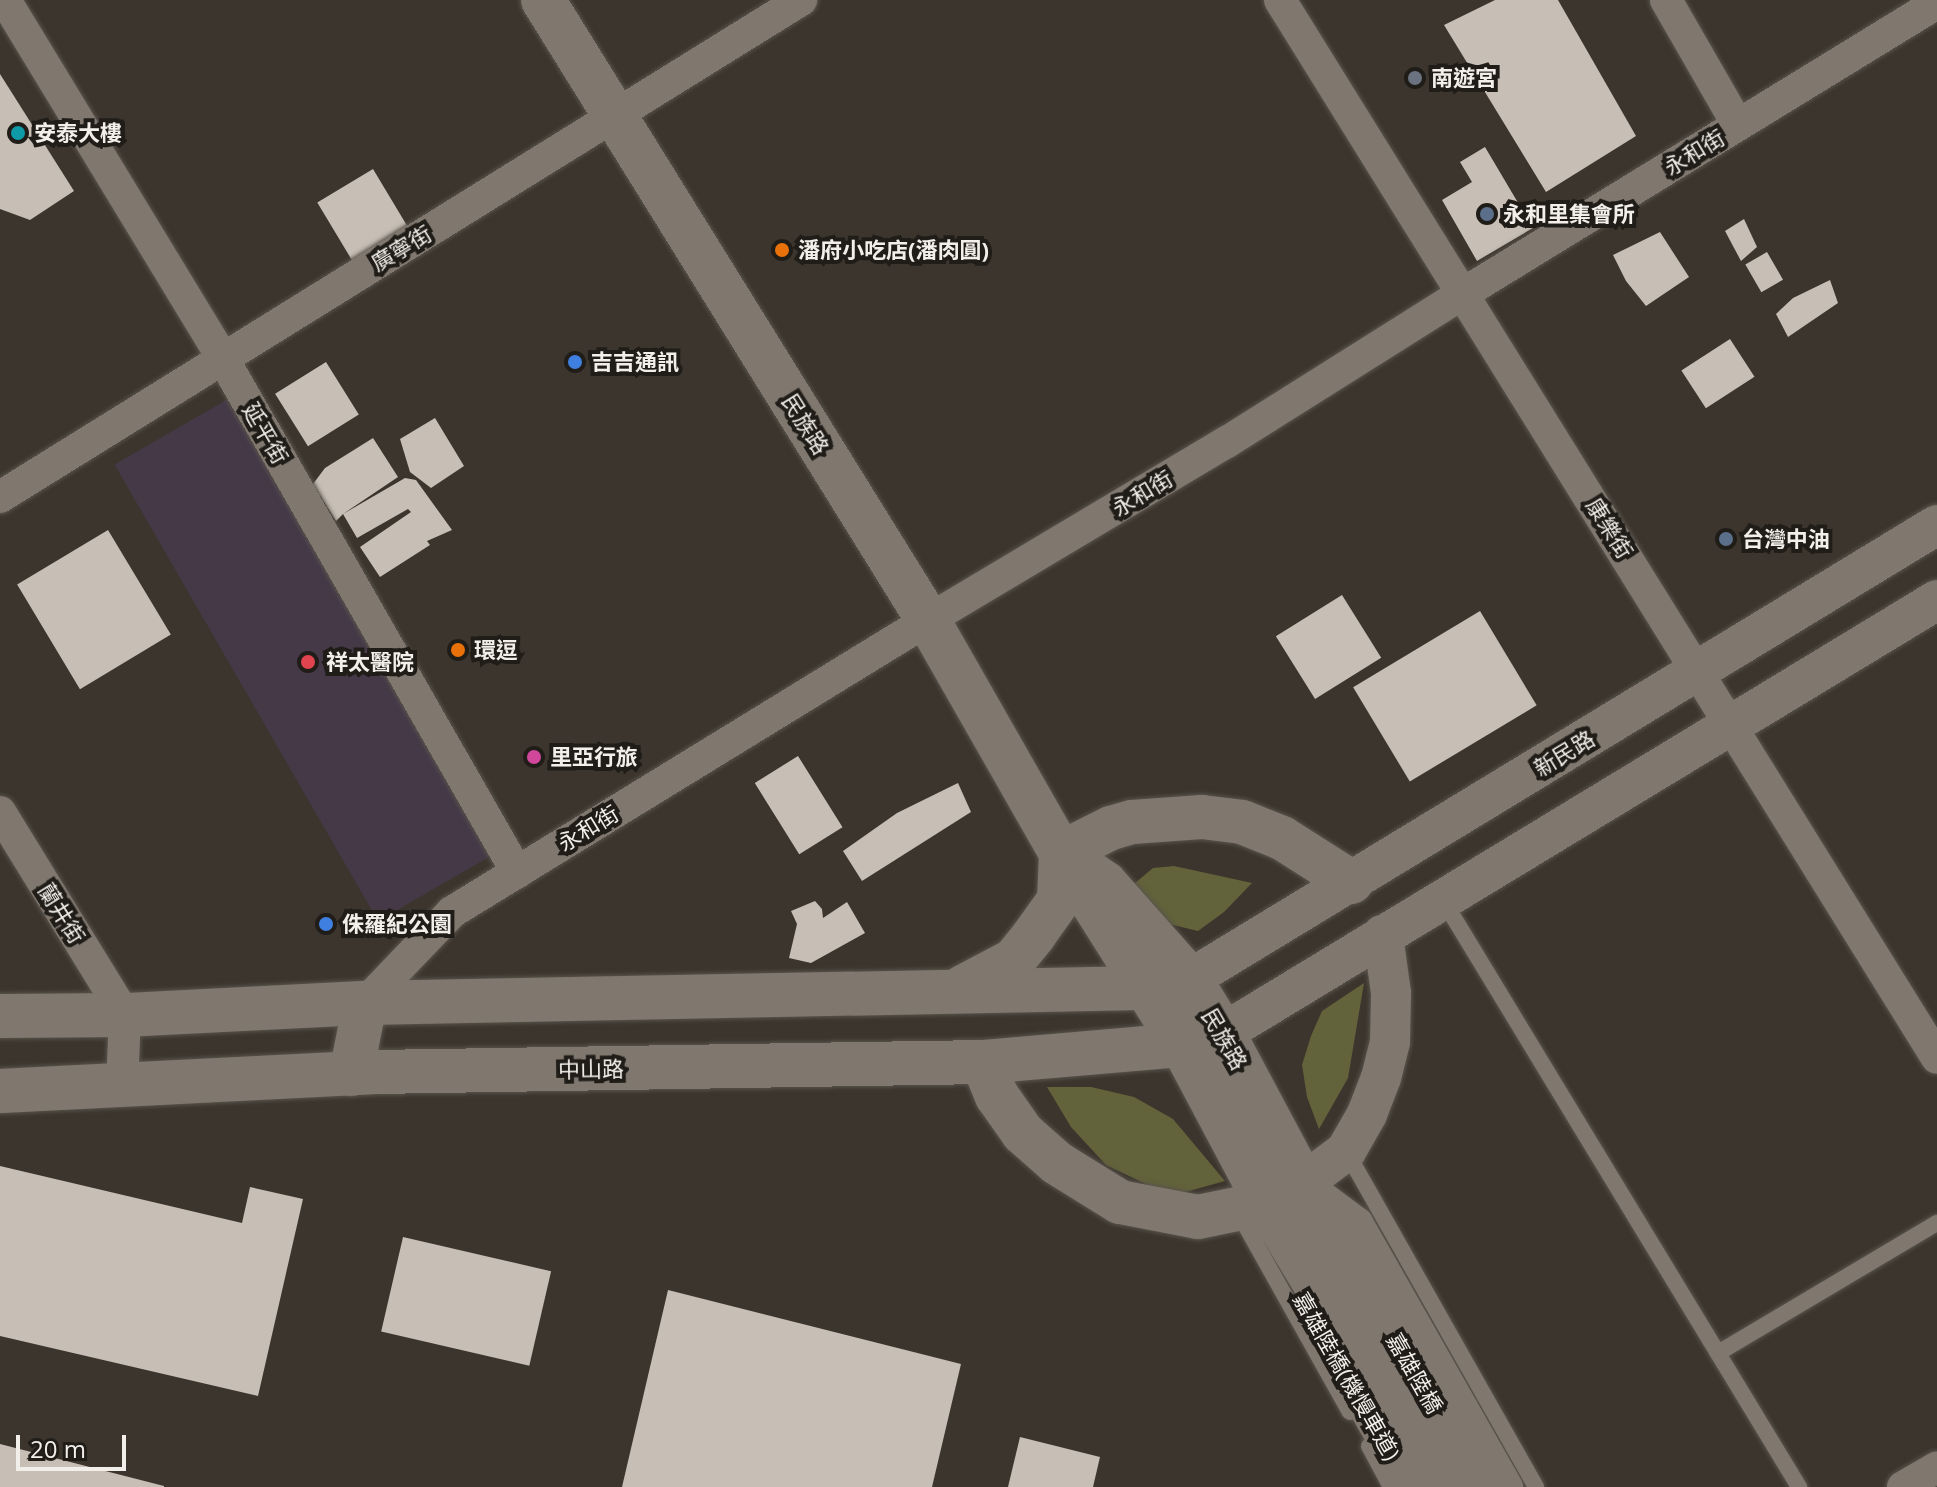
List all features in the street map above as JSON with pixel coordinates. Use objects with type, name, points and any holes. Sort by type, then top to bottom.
[{"type":"main road","name":"民族路","points":[[543,0],[928,620],[1061,853],[1143,988],[1182,1045],[1269,1199],[1325,1255]]},
{"type":"main road","points":[[955,991],[1014,960],[1034,935],[1059,900],[1061,853],[1111,828],[1132,822],[1202,817],[1242,822],[1282,838],[1351,882]]},
{"type":"main road","name":"民族路","points":[[1061,853],[1105,883],[1190,979],[1223,1033],[1269,1199]]},
{"type":"main road","points":[[0,1016],[125,1015],[365,1003],[1143,988],[1190,979]]},
{"type":"main road","points":[[351,1074],[365,1003]]},
{"type":"main road","name":"中山路","points":[[0,1091],[351,1074],[983,1062],[1182,1045]]},
{"type":"main road","points":[[983,1062],[997,1096],[1023,1133],[1057,1163],[1120,1202],[1198,1217],[1269,1199]]},
{"type":"main road","name":"嘉雄陸橋","points":[[1325,1255],[1438,1487]]},
{"type":"main road","name":"嘉雄陸橋","points":[[1325,1255],[1481,1487]]},
{"type":"street","name":"延平街","points":[[5,0],[222,357],[517,872]]},
{"type":"street","name":"廣寧街","points":[[0,497],[801,0]]},
{"type":"street","name":"康樂街","points":[[1280,0],[1937,1058]]},
{"type":"street","points":[[1666,0],[1738,125]]},
{"type":"street","name":"永和街","points":[[365,1003],[452,912],[928,620],[1227,442],[1937,3]]},
{"type":"street","name":"新民路","points":[[1190,979],[1937,525]]},
{"type":"street","points":[[1182,1045],[1223,1033],[1729,723],[1937,600]]},
{"type":"street","name":"蘭井街","points":[[0,812],[125,1015]]},
{"type":"street","points":[[1383,935],[1391,993],[1390,1042],[1367,1114],[1346,1151],[1269,1199],[1325,1255],[1507,1487]]},
{"type":"street","points":[[122,1087],[125,1015]]},
{"type":"street","name":"嘉雄陸橋(機慢車道)","points":[[1325,1255],[1410,1487]]},
{"type":"street","points":[[1903,1487],[1937,1467]]},
{"type":"lane","points":[[1442,898],[1799,1487]]},
{"type":"lane","points":[[1346,1151],[1536,1487]]},
{"type":"lane","points":[[1269,1199],[1391,1487]]},
{"type":"lane","points":[[1718,1353],[1937,1223]]},
{"type":"shaded area","name":"祥太醫院","points":[[228,399],[492,855],[378,921],[115,464]]},
{"type":"green space","points":[[1174,866],[1252,883],[1224,912],[1198,931],[1169,924],[1129,888],[1153,868]]},
{"type":"green space","points":[[1364,983],[1348,1078],[1319,1129],[1307,1097],[1302,1065],[1322,1011]]},
{"type":"green space","points":[[1047,1087],[1091,1087],[1134,1097],[1173,1119],[1225,1181],[1171,1196],[1106,1165],[1071,1127]]},
{"type":"building","points":[[1495,0],[1558,0],[1636,136],[1546,192],[1444,25]]},
{"type":"building","name":"安泰大樓","points":[[0,74],[74,191],[30,220],[0,209]]},
{"type":"building","name":"永和里集會所","points":[[1485,147],[1533,228],[1477,261],[1442,200],[1472,182],[1460,162]]},
{"type":"building","points":[[373,169],[411,232],[355,266],[317,202]]},
{"type":"building","points":[[1744,219],[1757,247],[1741,261],[1725,231]]},
{"type":"building","points":[[1660,232],[1689,277],[1646,306],[1626,281],[1613,255]]},
{"type":"building","points":[[1767,252],[1783,280],[1761,292],[1745,264]]},
{"type":"building","points":[[1830,280],[1838,303],[1788,337],[1776,314],[1793,298]]},
{"type":"building","points":[[1730,339],[1755,377],[1706,408],[1681,371]]},
{"type":"building","points":[[326,362],[359,415],[308,446],[275,394]]},
{"type":"building","points":[[435,418],[464,466],[431,488],[410,472],[400,439]]},
{"type":"building","points":[[373,438],[398,477],[336,521],[313,484],[325,468]]},
{"type":"building","points":[[405,478],[416,480],[452,530],[427,541],[430,545],[380,577],[360,547],[411,512],[408,509],[357,538],[343,514]]},
{"type":"building","points":[[108,530],[171,635],[80,689],[17,585]]},
{"type":"building","points":[[1342,595],[1381,658],[1315,699],[1276,636]]},
{"type":"building","points":[[1480,611],[1537,705],[1410,782],[1353,687]]},
{"type":"building","points":[[798,756],[843,827],[799,854],[755,783]]},
{"type":"building","points":[[958,783],[971,812],[862,881],[843,851],[897,813]]},
{"type":"building","points":[[815,901],[822,909],[823,918],[847,902],[865,933],[811,963],[789,958],[797,924],[791,911]]},
{"type":"building","points":[[0,1166],[242,1223],[250,1187],[303,1199],[258,1396],[0,1336]]},
{"type":"building","points":[[403,1237],[551,1271],[529,1366],[381,1332]]},
{"type":"building","points":[[668,1290],[961,1364],[932,1487],[622,1487]]},
{"type":"building","points":[[1020,1437],[1100,1457],[1093,1487],[1008,1487]]},
{"type":"building","points":[[0,1444],[164,1486],[164,1487],[0,1487]]},
{"type":"place","name":"南遊宮","points":[[1415,78]]},
{"type":"place","name":"安泰大樓","points":[[18,133]]},
{"type":"place","name":"永和里集會所","points":[[1487,214]]},
{"type":"place","name":"潘府小吃店(潘肉圓)","points":[[782,250]]},
{"type":"place","name":"吉吉通訊","points":[[575,362]]},
{"type":"place","name":"台灣中油","points":[[1726,539]]},
{"type":"place","name":"環逗","points":[[458,650]]},
{"type":"place","name":"祥太醫院","points":[[308,662]]},
{"type":"place","name":"里亞行旅","points":[[534,757]]},
{"type":"place","name":"侏羅紀公園","points":[[326,924]]}]
